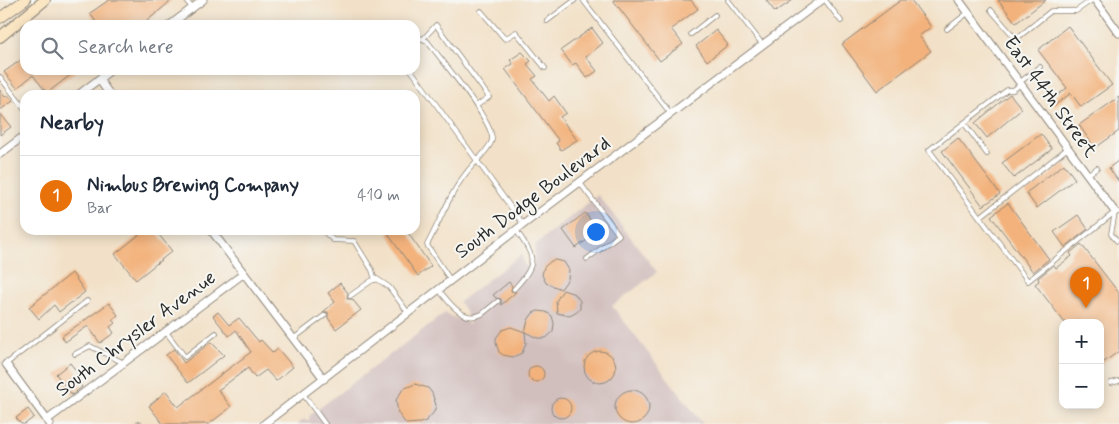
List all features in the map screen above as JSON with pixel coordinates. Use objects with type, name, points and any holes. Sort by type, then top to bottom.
[{"type":"main road","points":[[0,18],[24,0]]},
{"type":"main road","points":[[21,20],[46,0]]},
{"type":"main road","points":[[0,37],[20,21]]},
{"type":"street","points":[[176,20],[204,0]]},
{"type":"street","name":"South Dodge Boulevard","points":[[264,424],[409,314],[523,224],[580,184],[823,0]]},
{"type":"street","name":"East 44th Street","points":[[959,0],[1087,175],[1117,212]]},
{"type":"street","points":[[1093,0],[1119,33]]},
{"type":"street","points":[[84,90],[104,75]]},
{"type":"street","points":[[98,79],[106,90]]},
{"type":"street","points":[[0,154],[20,139]]},
{"type":"street","points":[[214,235],[324,379]]},
{"type":"street","name":"South Chrysler Avenue","points":[[49,422],[243,274]]},
{"type":"street","points":[[6,364],[49,422]]},
{"type":"lane","points":[[186,0],[192,8]]},
{"type":"lane","points":[[547,21],[575,0]]},
{"type":"lane","points":[[584,0],[671,114]]},
{"type":"lane","points":[[823,0],[841,21]]},
{"type":"lane","points":[[991,10],[1016,39],[1051,11],[1076,11],[1093,0]]},
{"type":"lane","points":[[730,1],[763,45]]},
{"type":"lane","points":[[481,11],[505,39],[516,32],[545,68]]},
{"type":"lane","points":[[947,29],[968,12]]},
{"type":"lane","points":[[692,34],[715,15]]},
{"type":"lane","points":[[423,39],[436,25],[489,97],[476,106]]},
{"type":"lane","points":[[420,39],[427,41],[476,106],[491,130],[492,140],[460,180],[427,245],[451,281]]},
{"type":"lane","points":[[1040,67],[1012,90],[1006,90],[929,150],[1028,280],[1117,212]]},
{"type":"lane","points":[[415,75],[523,224]]},
{"type":"lane","points":[[0,77],[20,103]]},
{"type":"lane","points":[[964,123],[987,154]]},
{"type":"lane","points":[[980,217],[1068,148]]},
{"type":"lane","points":[[1087,175],[1097,168]]},
{"type":"lane","points":[[580,184],[619,235],[587,259]]},
{"type":"lane","points":[[1117,212],[1111,234],[1117,241]]},
{"type":"lane","points":[[514,289],[524,278],[532,262],[531,252],[516,230]]},
{"type":"lane","points":[[328,235],[333,240],[354,241],[372,270],[375,280]]},
{"type":"lane","points":[[350,296],[370,281],[375,280],[388,287],[409,314]]},
{"type":"lane","points":[[439,290],[455,311],[473,316],[481,314],[498,301]]},
{"type":"lane","points":[[6,364],[87,301]]},
{"type":"lane","points":[[293,339],[325,315]]},
{"type":"lane","points":[[166,332],[185,357],[216,333]]},
{"type":"lane","points":[[75,354],[90,346],[120,361],[123,365]]},
{"type":"lane","points":[[1111,383],[1119,381]]},
{"type":"lane","points":[[303,394],[325,424]]},
{"type":"shaded area","points":[[598,195],[657,272],[612,306],[703,424],[298,424],[304,419],[306,421],[310,419],[309,416],[445,313],[455,318],[464,319],[469,325],[465,310],[459,302],[522,254],[524,266],[534,264],[535,245]]},
{"type":"building","points":[[109,0],[172,0],[148,20],[95,20],[90,13]]},
{"type":"building","points":[[613,0],[691,0],[698,9],[671,29],[683,44],[660,61]]},
{"type":"building","points":[[766,0],[793,0],[775,12]]},
{"type":"building","points":[[901,0],[911,0],[931,27],[919,36],[931,51],[877,91],[842,44]]},
{"type":"building","points":[[998,0],[1046,0],[1016,23]]},
{"type":"building","points":[[1068,26],[1112,85],[1081,107],[1071,93],[1054,106],[1050,101],[1067,88],[1038,50]]},
{"type":"building","points":[[592,28],[603,43],[586,57],[597,71],[587,78],[576,63],[572,65],[561,50]]},
{"type":"building","points":[[716,30],[728,45],[707,61],[696,46]]},
{"type":"building","points":[[522,52],[531,61],[527,64],[537,76],[532,79],[549,101],[554,96],[566,113],[560,117],[577,140],[561,150],[556,143],[559,141],[505,69],[513,64],[510,60]]},
{"type":"building","points":[[20,61],[20,75],[33,75],[17,88],[4,72]]},
{"type":"building","points":[[33,75],[70,75],[51,90],[45,90]]},
{"type":"building","points":[[0,90],[5,97],[8,95],[13,101],[0,110]]},
{"type":"building","points":[[1010,94],[1022,109],[987,138],[975,123]]},
{"type":"building","points":[[1119,97],[1119,131],[1095,148],[1079,125]]},
{"type":"building","points":[[0,113],[11,127],[0,135]]},
{"type":"building","points":[[1041,134],[1052,149],[1014,178],[1002,163]]},
{"type":"building","points":[[958,138],[1000,194],[983,206],[942,151]]},
{"type":"building","points":[[1119,160],[1119,182],[1109,168]]},
{"type":"building","points":[[1064,164],[1075,179],[1037,208],[1026,193]]},
{"type":"building","points":[[1008,203],[1049,259],[1033,272],[991,216]]},
{"type":"building","points":[[585,213],[599,231],[576,248],[563,230]]},
{"type":"building","points":[[1078,215],[1088,229],[1065,247],[1054,232]]},
{"type":"building","points":[[139,235],[159,235],[172,251],[136,280],[115,254]]},
{"type":"building","points":[[389,235],[409,235],[431,266],[418,276]]},
{"type":"building","points":[[1081,244],[1119,293],[1119,351],[1104,362],[1104,319],[1062,319],[1035,284],[1039,281],[1038,278],[1054,265],[1056,268],[1072,256],[1070,253]]},
{"type":"building","points":[[555,260],[564,262],[569,270],[568,279],[561,289],[546,283],[542,275],[544,267]]},
{"type":"building","points":[[72,273],[85,292],[59,312],[54,305],[39,319],[29,307]]},
{"type":"building","points":[[509,282],[512,286],[511,291],[516,292],[501,305],[501,299],[493,295]]},
{"type":"building","points":[[340,283],[348,293],[347,299],[352,299],[361,310],[336,329],[328,318],[328,312],[323,312],[335,302],[328,293]]},
{"type":"building","points":[[563,290],[575,294],[580,301],[580,309],[570,316],[557,313],[556,301]]},
{"type":"building","points":[[109,303],[118,315],[112,320],[115,323],[110,327],[114,333],[100,343],[88,326],[65,342],[62,336]]},
{"type":"building","points":[[538,311],[546,312],[552,316],[554,323],[553,332],[546,338],[537,338],[525,332],[528,320],[533,313]]},
{"type":"building","points":[[218,312],[229,325],[239,318],[259,342],[261,340],[273,353],[278,349],[293,367],[276,381],[266,370],[255,378],[248,368],[218,390],[231,407],[209,424],[163,424],[149,406],[166,391],[178,407],[251,352],[236,330],[229,336],[213,316]]},
{"type":"building","points":[[511,327],[525,332],[526,343],[522,353],[513,357],[499,352],[496,343],[496,338],[502,330]]},
{"type":"building","points":[[211,342],[224,355],[188,383],[166,355],[174,349],[184,363]]},
{"type":"building","points":[[600,351],[612,355],[616,367],[612,379],[600,383],[588,379],[584,367],[588,355]]},
{"type":"building","points":[[70,363],[81,377],[77,380],[82,387],[72,395],[56,374]]},
{"type":"building","points":[[536,366],[542,368],[544,374],[542,380],[536,382],[530,380],[528,374],[530,368]]},
{"type":"building","points":[[415,384],[428,388],[436,405],[434,412],[426,421],[406,424],[398,413],[396,400],[403,389]]},
{"type":"building","points":[[632,390],[644,395],[649,407],[644,419],[632,424],[620,419],[615,407],[620,395]]},
{"type":"building","points":[[561,398],[568,401],[571,408],[568,415],[561,418],[554,415],[551,408],[554,401]]},
{"type":"building","points":[[28,409],[34,417],[25,424],[21,424],[16,418]]},
{"type":"place","name":"Nimbus Brewing Company","points":[[1086,308]]}]
